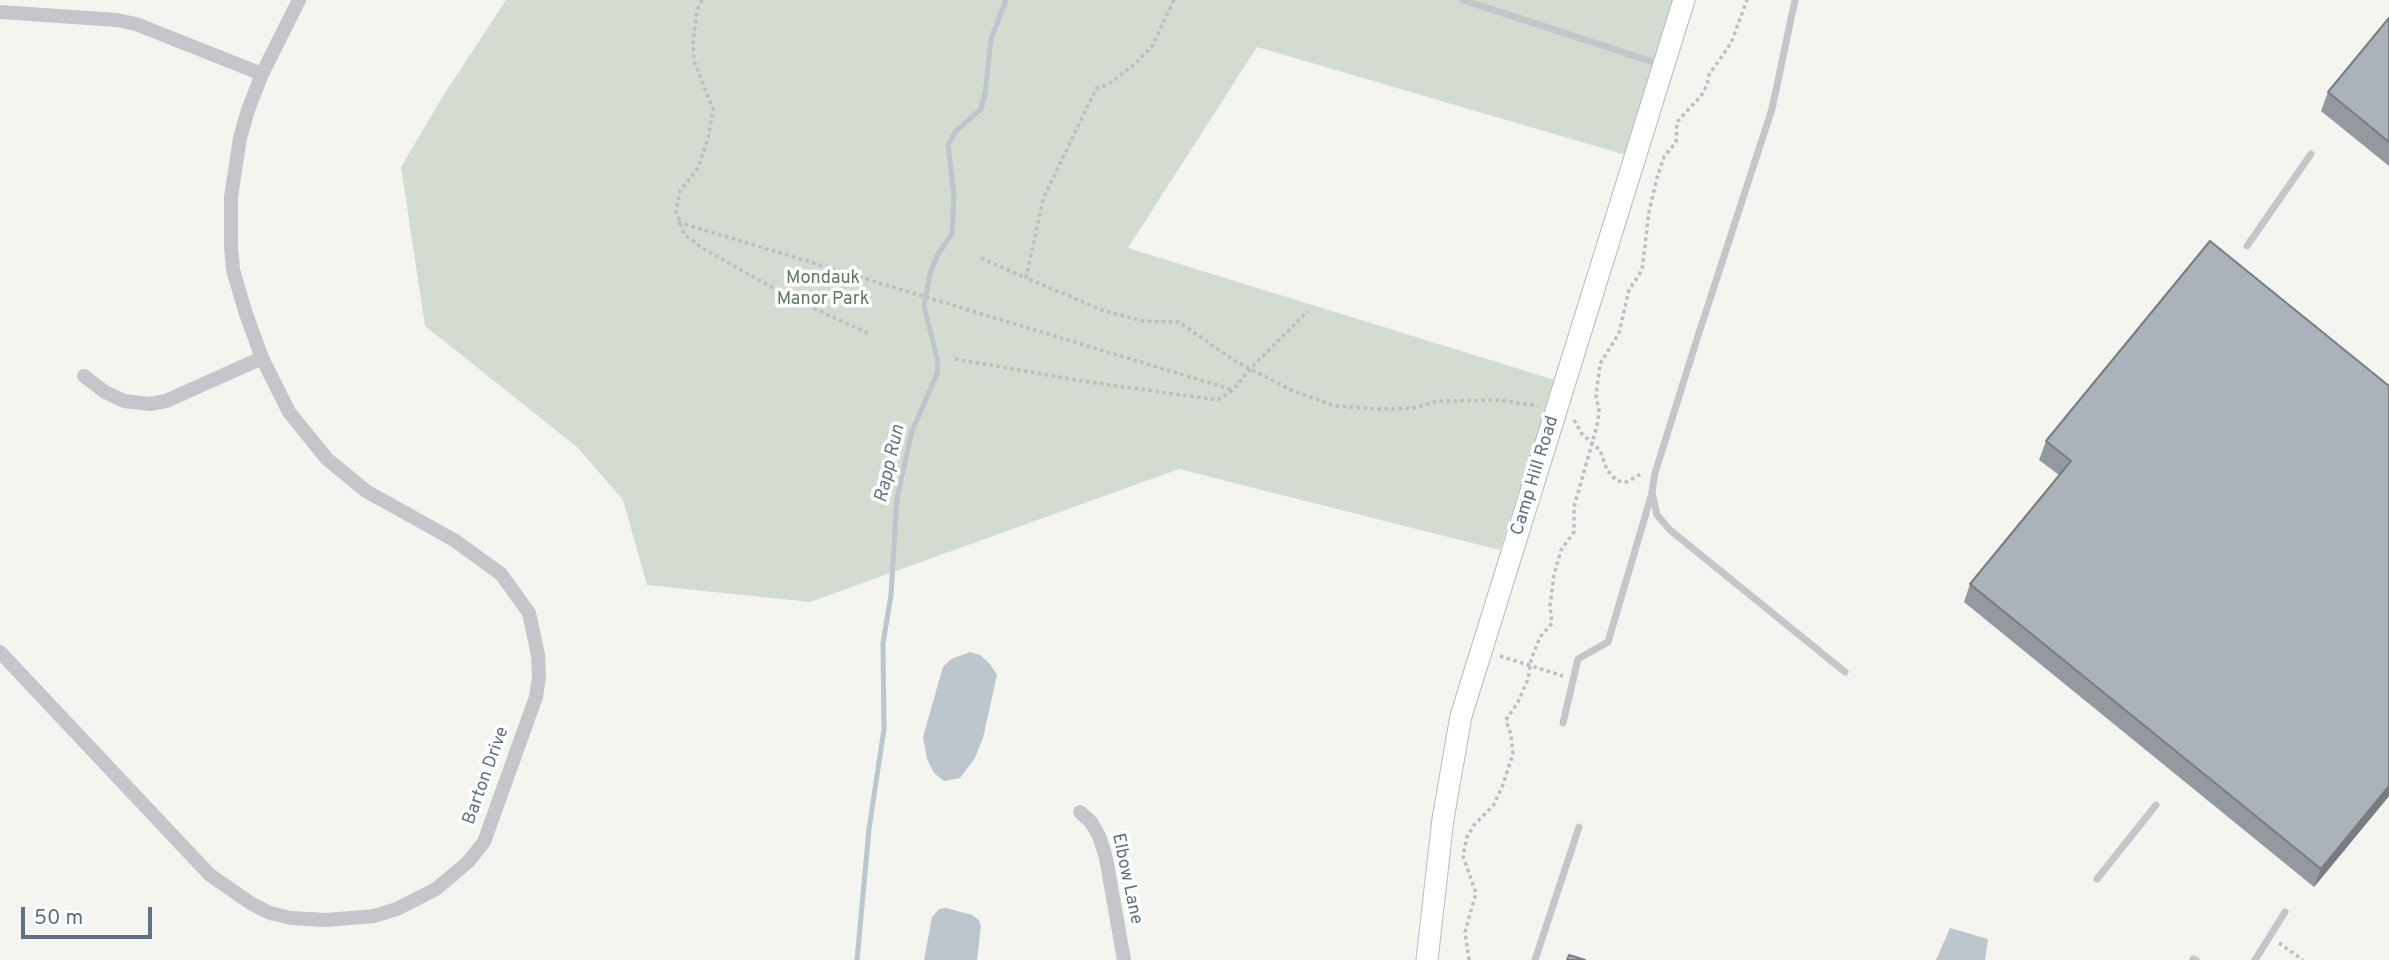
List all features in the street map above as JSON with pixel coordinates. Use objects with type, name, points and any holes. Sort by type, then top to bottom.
[{"type":"street","name":"Barton Drive","points":[[0,652],[210,875],[270,913],[309,920],[374,916],[436,889],[468,862],[484,842],[536,697],[538,654],[530,613],[501,574],[454,540],[366,491],[327,459],[289,412],[262,358],[239,292],[231,246],[231,197],[240,138],[262,74],[299,0]]},
{"type":"street","name":"Camp Hill Road","points":[[1427,960],[1443,819],[1461,716],[1684,0]]},
{"type":"street","points":[[0,12],[117,20],[136,24],[262,74]]},
{"type":"street","points":[[84,376],[105,392],[124,401],[150,404],[166,401],[262,358]]},
{"type":"street","name":"Elbow Lane","points":[[1080,812],[1091,822],[1099,836],[1106,858],[1124,960]]},
{"type":"lane","points":[[1463,0],[1664,65]]},
{"type":"lane","points":[[1563,723],[1578,660],[1608,642],[1652,492],[1655,473],[1772,109],[1796,0]]},
{"type":"lane","points":[[2247,246],[2311,154]]},
{"type":"lane","points":[[1652,492],[1657,515],[1670,530],[1845,672]]},
{"type":"lane","points":[[2097,879],[2156,805]]},
{"type":"lane","points":[[1535,960],[1579,827]]},
{"type":"lane","points":[[2255,960],[2286,912]]},
{"type":"path","points":[[702,0],[695,20],[694,61],[713,109],[709,135],[698,168],[680,191],[676,210],[684,234],[702,248],[791,298],[870,334]]},
{"type":"path","points":[[1026,278],[1042,199],[1096,89],[1118,77],[1152,46],[1174,0]]},
{"type":"path","points":[[1469,960],[1465,932],[1476,893],[1464,856],[1467,837],[1474,825],[1493,806],[1502,787],[1513,754],[1506,720],[1518,702],[1541,638],[1552,623],[1550,606],[1553,575],[1561,550],[1574,532],[1574,507],[1599,411],[1596,395],[1600,364],[1619,333],[1629,290],[1642,270],[1649,212],[1664,157],[1676,142],[1677,122],[1701,96],[1709,75],[1731,43],[1747,0]]},
{"type":"path","points":[[678,222],[1233,390]]},
{"type":"path","points":[[981,258],[1105,311],[1144,321],[1179,322],[1235,361],[1291,390],[1335,406],[1380,410],[1413,408],[1438,401],[1499,400],[1535,405],[1571,417],[1582,434],[1600,450],[1607,470],[1617,481],[1626,482],[1642,473],[1655,473]]},
{"type":"path","points":[[955,359],[1218,400],[1233,390],[1250,369],[1308,311]]},
{"type":"path","points":[[1482,650],[1573,680]]},
{"type":"path","points":[[2270,936],[2303,960]]},
{"type":"green space","name":"Mondauk Manor Park","points":[[506,0],[1674,0],[1626,155],[1257,47],[1128,248],[1555,380],[1500,550],[1179,469],[810,602],[647,585],[623,500],[577,447],[425,326],[401,167],[443,96]]},
{"type":"shaded area","points":[[970,652],[980,655],[997,675],[983,738],[975,758],[960,778],[944,781],[934,773],[927,759],[923,737],[943,667],[951,659]]},
{"type":"shaded area","points":[[946,908],[972,915],[979,920],[981,926],[977,960],[924,960],[932,917],[939,909]]},
{"type":"shaded area","points":[[1950,928],[1988,939],[1985,960],[1936,960]]},
{"type":"building","points":[[2389,18],[2389,142],[2328,92]]},
{"type":"building","points":[[2210,241],[2389,386],[2389,786],[2321,869],[1970,584],[2071,461],[2046,441]]},
{"type":"building","points":[[1569,955],[1585,960],[1567,960]]},
{"type":"waterway","name":"Rapp Run","points":[[857,960],[869,829],[884,729],[883,643],[891,595],[897,498],[912,431],[937,374],[938,362],[924,306],[930,274],[938,254],[952,234],[954,196],[948,145],[955,132],[981,109],[991,39],[1006,0]]}]
